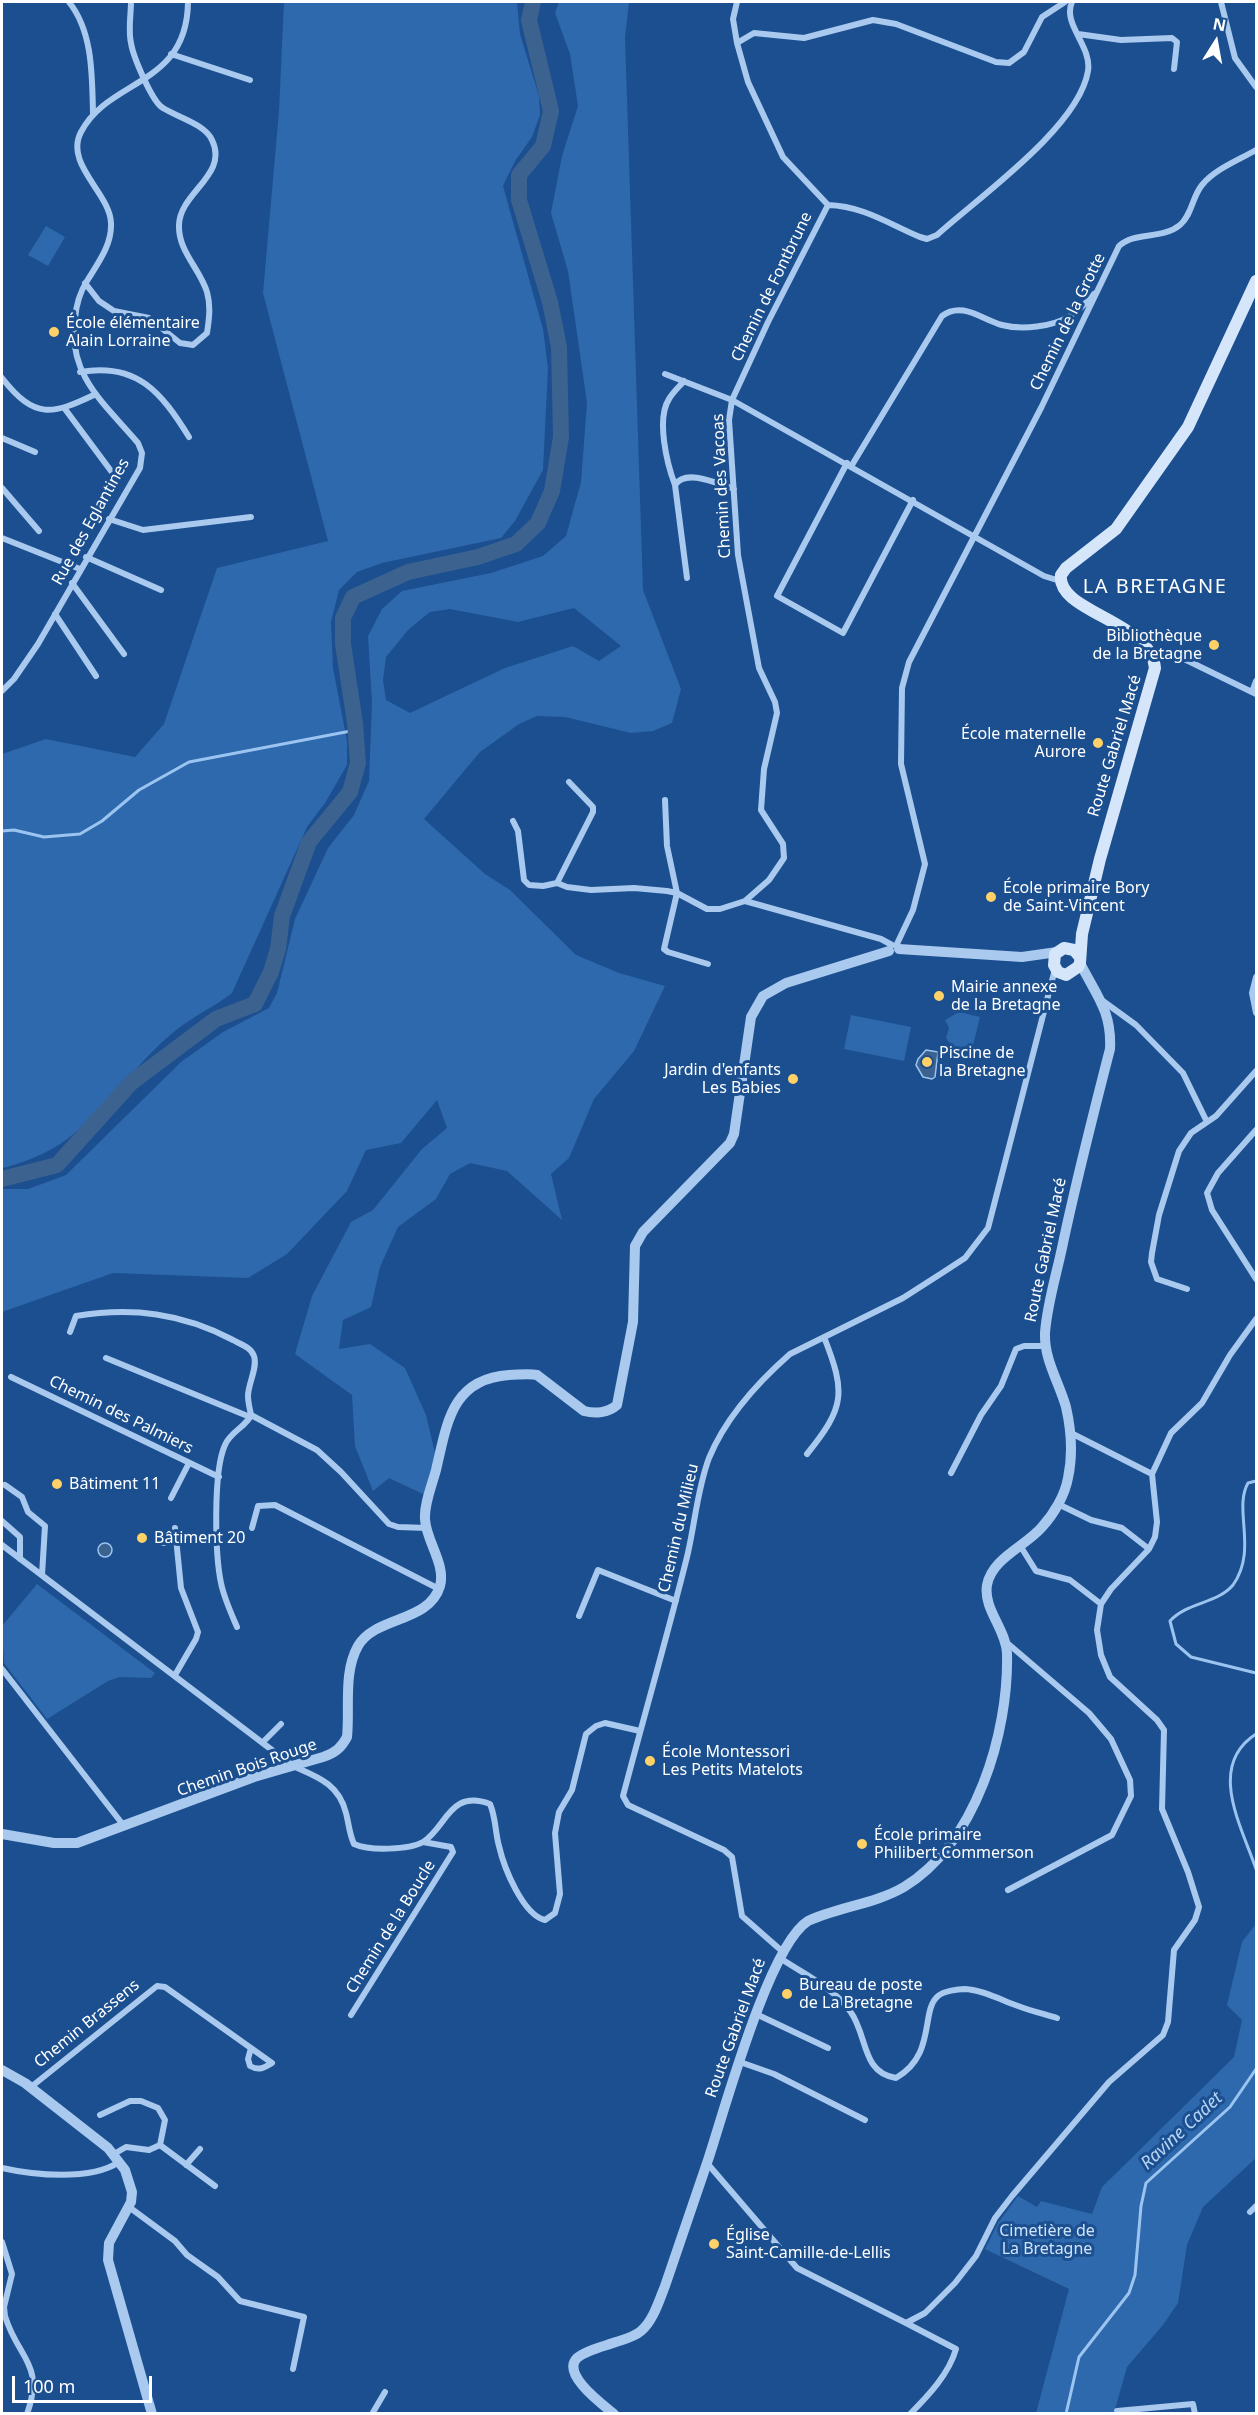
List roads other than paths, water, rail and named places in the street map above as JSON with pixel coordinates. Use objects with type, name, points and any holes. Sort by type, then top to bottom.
[{"type":"main road","points":[[1150,651],[1127,630],[1070,596],[1060,581],[1066,568],[1116,529],[1188,428],[1257,281]]},
{"type":"main road","name":"Route Gabriel Macé","points":[[1080,960],[1082,934],[1117,795],[1154,675],[1154,661],[1150,651]]},
{"type":"main road","points":[[1062,950],[1082,934]]},
{"type":"main road","points":[[1062,950],[1074,950],[1080,960],[1062,970],[1062,950]]},
{"type":"street","points":[[69,2],[76,11],[87,41],[93,113]]},
{"type":"street","points":[[85,283],[99,301],[114,311],[149,318],[180,343],[193,345],[207,333],[210,312],[207,292],[182,244],[179,225],[182,212],[216,164],[216,151],[211,137],[159,106],[130,41],[132,2]]},
{"type":"street","name":"Rue des Eglantines","points":[[2,691],[14,679],[55,614],[86,557],[140,468],[142,453],[138,444],[80,372],[74,354],[72,336],[76,307],[85,283],[107,246],[111,224],[106,204],[80,161],[79,134],[93,113],[145,79],[171,54],[188,20],[188,2]]},
{"type":"street","name":"Chemin de Fontbrune","points":[[732,400],[768,322],[828,205],[783,157],[748,82],[733,19],[737,2]]},
{"type":"street","points":[[737,43],[754,33],[804,38],[873,20],[896,24],[996,62],[1009,63],[1024,52],[1042,17],[1065,2]]},
{"type":"street","points":[[828,205],[846,205],[865,210],[927,239],[937,235],[1029,158],[1080,96],[1086,82],[1089,64],[1087,51],[1069,13],[1072,2]]},
{"type":"street","points":[[1221,2],[1234,58],[1257,87]]},
{"type":"street","points":[[1078,34],[1121,40],[1172,38],[1177,42],[1178,48],[1174,69]]},
{"type":"street","points":[[171,54],[250,80]]},
{"type":"street","name":"Chemin de la Grotte","points":[[894,948],[913,910],[925,864],[900,764],[902,688],[909,662],[1041,408],[1119,246],[1126,241],[1162,234],[1180,225],[1186,218],[1200,187],[1207,179],[1257,150]]},
{"type":"street","points":[[913,500],[843,633],[777,596],[849,464],[942,316],[948,312],[964,310],[1000,324],[1028,327],[1069,317],[1098,290]]},
{"type":"street","points":[[80,372],[98,369],[125,372],[149,386],[167,402],[189,437]]},
{"type":"street","points":[[665,374],[732,400],[913,500],[1044,576],[1060,581]]},
{"type":"street","points":[[2,378],[16,397],[32,406],[50,411],[65,409],[96,394]]},
{"type":"street","points":[[684,381],[667,400],[663,427],[666,463],[675,485],[687,578]]},
{"type":"street","name":"Chemin des Vacoas","points":[[732,400],[729,420],[738,555],[755,650],[777,713],[764,769],[761,810],[783,844],[784,858],[769,880],[745,901]]},
{"type":"street","points":[[65,409],[114,475]]},
{"type":"street","points":[[2,438],[35,452]]},
{"type":"street","points":[[675,485],[679,479],[687,476],[734,489]]},
{"type":"street","points":[[2,488],[39,531]]},
{"type":"street","points":[[110,519],[143,531],[251,517]]},
{"type":"street","points":[[2,538],[80,569]]},
{"type":"street","points":[[86,557],[161,590]]},
{"type":"street","points":[[72,583],[124,654]]},
{"type":"street","points":[[55,614],[96,676]]},
{"type":"street","points":[[1150,651],[1180,657],[1254,693],[1257,681]]},
{"type":"street","points":[[557,883],[593,807],[569,782]]},
{"type":"street","points":[[665,800],[667,846],[677,893],[664,949],[708,964]]},
{"type":"street","points":[[513,821],[518,831],[524,880],[529,885],[557,883],[567,887],[591,890],[634,888],[677,893],[708,909],[720,909],[745,901],[881,939],[894,948]]},
{"type":"street","points":[[252,1528],[258,1506],[274,1505],[439,1589],[439,1565],[425,1517],[448,1418],[457,1400],[476,1386],[498,1376],[534,1374],[584,1411],[602,1412],[617,1405],[633,1322],[635,1246],[643,1232],[730,1143],[734,1134],[751,1017],[763,996],[786,983],[894,948],[985,956],[1037,956],[1062,950]]},
{"type":"street","points":[[1037,956],[1062,970],[1053,986]]},
{"type":"street","name":"Route Gabriel Macé","points":[[614,2414],[578,2380],[573,2373],[573,2365],[578,2358],[587,2353],[635,2336],[649,2321],[665,2286],[756,2014],[781,1955],[800,1926],[825,1913],[901,1888],[926,1869],[949,1843],[976,1799],[992,1763],[1000,1730],[1006,1642],[987,1600],[987,1587],[997,1565],[1042,1528],[1058,1504],[1068,1480],[1070,1433],[1065,1406],[1045,1346],[1048,1317],[1073,1196],[1110,1049],[1110,1022],[1102,1001],[1090,984],[1080,960]]},
{"type":"street","name":"Route Gabriel Macé","points":[[1062,970],[1090,984]]},
{"type":"street","name":"Chemin du Milieu","points":[[781,1955],[742,1916],[738,1905],[736,1867],[732,1857],[694,1835],[626,1802],[623,1796],[676,1600],[700,1489],[709,1459],[722,1432],[767,1375],[790,1354],[903,1298],[965,1258],[988,1228],[1053,986],[1062,970]]},
{"type":"street","points":[[1257,977],[1252,993],[1257,1013]]},
{"type":"street","points":[[1102,1001],[1136,1025],[1171,1059],[1189,1082],[1208,1122]]},
{"type":"street","points":[[1187,1289],[1157,1279],[1151,1262],[1159,1215],[1179,1151],[1191,1133],[1227,1106],[1257,1071]]},
{"type":"street","points":[[1257,1130],[1218,1173],[1208,1193],[1212,1210],[1257,1279]]},
{"type":"street","points":[[70,1332],[76,1316],[108,1311],[149,1312],[183,1319],[221,1334],[251,1350],[256,1359],[248,1397],[251,1416],[249,1422],[235,1431],[225,1445],[219,1477],[218,1569],[221,1586],[237,1627]]},
{"type":"street","points":[[906,2324],[925,2313],[956,2283],[976,2256],[995,2218],[1012,2196],[1109,2082],[1162,2035],[1168,2022],[1173,1956],[1195,1920],[1198,1907],[1192,1882],[1162,1809],[1164,1730],[1157,1720],[1110,1677],[1101,1655],[1097,1630],[1101,1604],[1149,1549],[1155,1537],[1157,1522],[1152,1474],[1171,1433],[1202,1403],[1230,1355],[1257,1319]]},
{"type":"street","points":[[807,1454],[830,1425],[840,1390],[836,1370],[824,1337]]},
{"type":"street","points":[[951,1473],[981,1415],[1001,1386],[1016,1350],[1024,1346],[1045,1346]]},
{"type":"street","points":[[106,1358],[251,1416],[317,1450],[389,1524],[398,1527],[427,1528]]},
{"type":"street","name":"Chemin des Palmiers","points":[[11,1377],[219,1477]]},
{"type":"street","points":[[1070,1433],[1152,1474]]},
{"type":"street","points":[[171,1498],[189,1462]]},
{"type":"street","points":[[5,1485],[22,1497],[28,1512],[45,1526],[42,1575]]},
{"type":"street","points":[[1058,1504],[1091,1520],[1122,1528],[1149,1549]]},
{"type":"street","points":[[2,1521],[20,1536],[20,1558]]},
{"type":"street","points":[[175,1528],[182,1588],[198,1632],[175,1675]]},
{"type":"street","points":[[162,1543],[175,1542]]},
{"type":"street","points":[[2,1545],[293,1766]]},
{"type":"street","points":[[1021,1547],[1036,1571],[1070,1580],[1101,1604]]},
{"type":"street","points":[[579,1616],[598,1570],[676,1600]]},
{"type":"street","name":"Chemin Bois Rouge","points":[[2,1834],[54,1843],[77,1844],[334,1753],[343,1746],[347,1737],[350,1673],[361,1641],[371,1633],[423,1607],[439,1589]]},
{"type":"street","points":[[1006,1642],[1089,1713],[1111,1739],[1130,1780],[1131,1796],[1112,1834],[1008,1890]]},
{"type":"street","points":[[2,1669],[124,1826]]},
{"type":"street","name":"Chemin de la Boucle","points":[[423,1842],[447,1814],[464,1802],[480,1801],[490,1804],[495,1816],[499,1847],[519,1897],[536,1918],[545,1920],[555,1913],[560,1894],[555,1833],[559,1812],[572,1790],[586,1734],[596,1726],[605,1723],[640,1731]]},
{"type":"street","points":[[263,1742],[281,1724]]},
{"type":"street","name":"Chemin de la Boucle","points":[[293,1766],[332,1784],[342,1798],[349,1832],[354,1844],[365,1849],[380,1850],[423,1842],[452,1847],[453,1852],[351,2015]]},
{"type":"street","points":[[781,1955],[849,2009],[859,2026],[870,2062],[883,2076],[896,2078],[911,2068],[926,2038],[932,2006],[938,1996],[951,1991],[965,1989],[981,1992],[1057,2018]]},
{"type":"street","name":"Chemin Brassens","points":[[31,2087],[157,1986],[165,1986],[251,2048]]},
{"type":"street","points":[[756,2014],[828,2048]]},
{"type":"street","points":[[740,2062],[774,2074],[865,2120]]},
{"type":"street","points":[[2,2070],[31,2087],[116,2158],[132,2192],[129,2207],[109,2243],[108,2260],[152,2414]]},
{"type":"street","points":[[100,2115],[130,2101],[141,2101],[158,2108],[165,2120],[160,2145]]},
{"type":"street","points":[[2,2168],[49,2176],[103,2168],[126,2147],[149,2150],[160,2145]]},
{"type":"street","points":[[160,2145],[215,2186]]},
{"type":"street","points":[[186,2164],[200,2149]]},
{"type":"street","points":[[707,2162],[797,2268],[956,2349],[953,2359],[936,2384],[910,2414]]},
{"type":"street","points":[[1250,2212],[1257,2206]]},
{"type":"street","points":[[129,2207],[175,2241],[187,2255],[218,2277],[240,2301],[304,2317],[293,2369]]},
{"type":"street","points":[[2,2242],[12,2274],[4,2307],[5,2316],[35,2377],[34,2394],[27,2414]]},
{"type":"street","points":[[372,2414],[385,2392]]},
{"type":"street","points":[[1117,2411],[1193,2404],[1195,2414]]},
{"type":"waterway","points":[[2,1179],[57,1165],[132,1082],[216,1019],[255,1004],[271,972],[278,949],[282,916],[309,842],[350,792],[358,763],[355,723],[343,644],[343,618],[353,597],[408,572],[478,557],[516,544],[538,523],[552,491],[561,437],[559,347],[550,302],[519,200],[519,175],[543,146],[551,111],[529,20],[533,2]]},
{"type":"waterway","points":[[2,831],[14,830],[44,837],[80,834],[102,821],[139,790],[189,762],[356,730]]},
{"type":"waterway","name":"Ravine Cadet","points":[[1256,1481],[1248,1483],[1244,1493],[1244,1558],[1233,1585],[1219,1596],[1185,1610],[1170,1621],[1176,1644],[1191,1657],[1256,1673]]},
{"type":"waterway","name":"Ravine Cadet","points":[[1256,1734],[1241,1747],[1233,1763],[1230,1780],[1237,1816],[1256,1869]]},
{"type":"waterway","name":"Ravine Cadet","points":[[1066,2414],[1079,2357],[1129,2293],[1135,2275],[1141,2206],[1146,2183],[1230,2107],[1256,2069]]},
{"type":"place","name":"École élémentaire Alain Lorraine","points":[[54,332]]},
{"type":"place","name":"Bibliothèque de la Bretagne","points":[[1214,645]]},
{"type":"place","name":"École maternelle Aurore","points":[[1098,743]]},
{"type":"place","name":"École primaire Bory de Saint-Vincent","points":[[991,897]]},
{"type":"place","name":"Mairie annexe de la Bretagne","points":[[939,996]]},
{"type":"place","name":"Piscine de la Bretagne","points":[[927,1062]]},
{"type":"place","name":"Jardin d'enfants Les Babies","points":[[793,1079]]},
{"type":"place","name":"Bâtiment 11","points":[[57,1484]]},
{"type":"place","name":"Bâtiment 20","points":[[142,1538]]},
{"type":"place","name":"École Montessori Les Petits Matelots","points":[[650,1761]]},
{"type":"place","name":"École primaire Philibert Commerson","points":[[862,1844]]},
{"type":"place","name":"Bureau de poste de La Bretagne","points":[[787,1994]]},
{"type":"place","name":"Église Saint-Camille-de-Lellis","points":[[714,2244]]},
{"type":"district","name":"LA BRETAGNE","points":[[1155,587]]},
{"type":"park label","name":"Cimetière de La Bretagne","points":[[1047,2240]]}]
